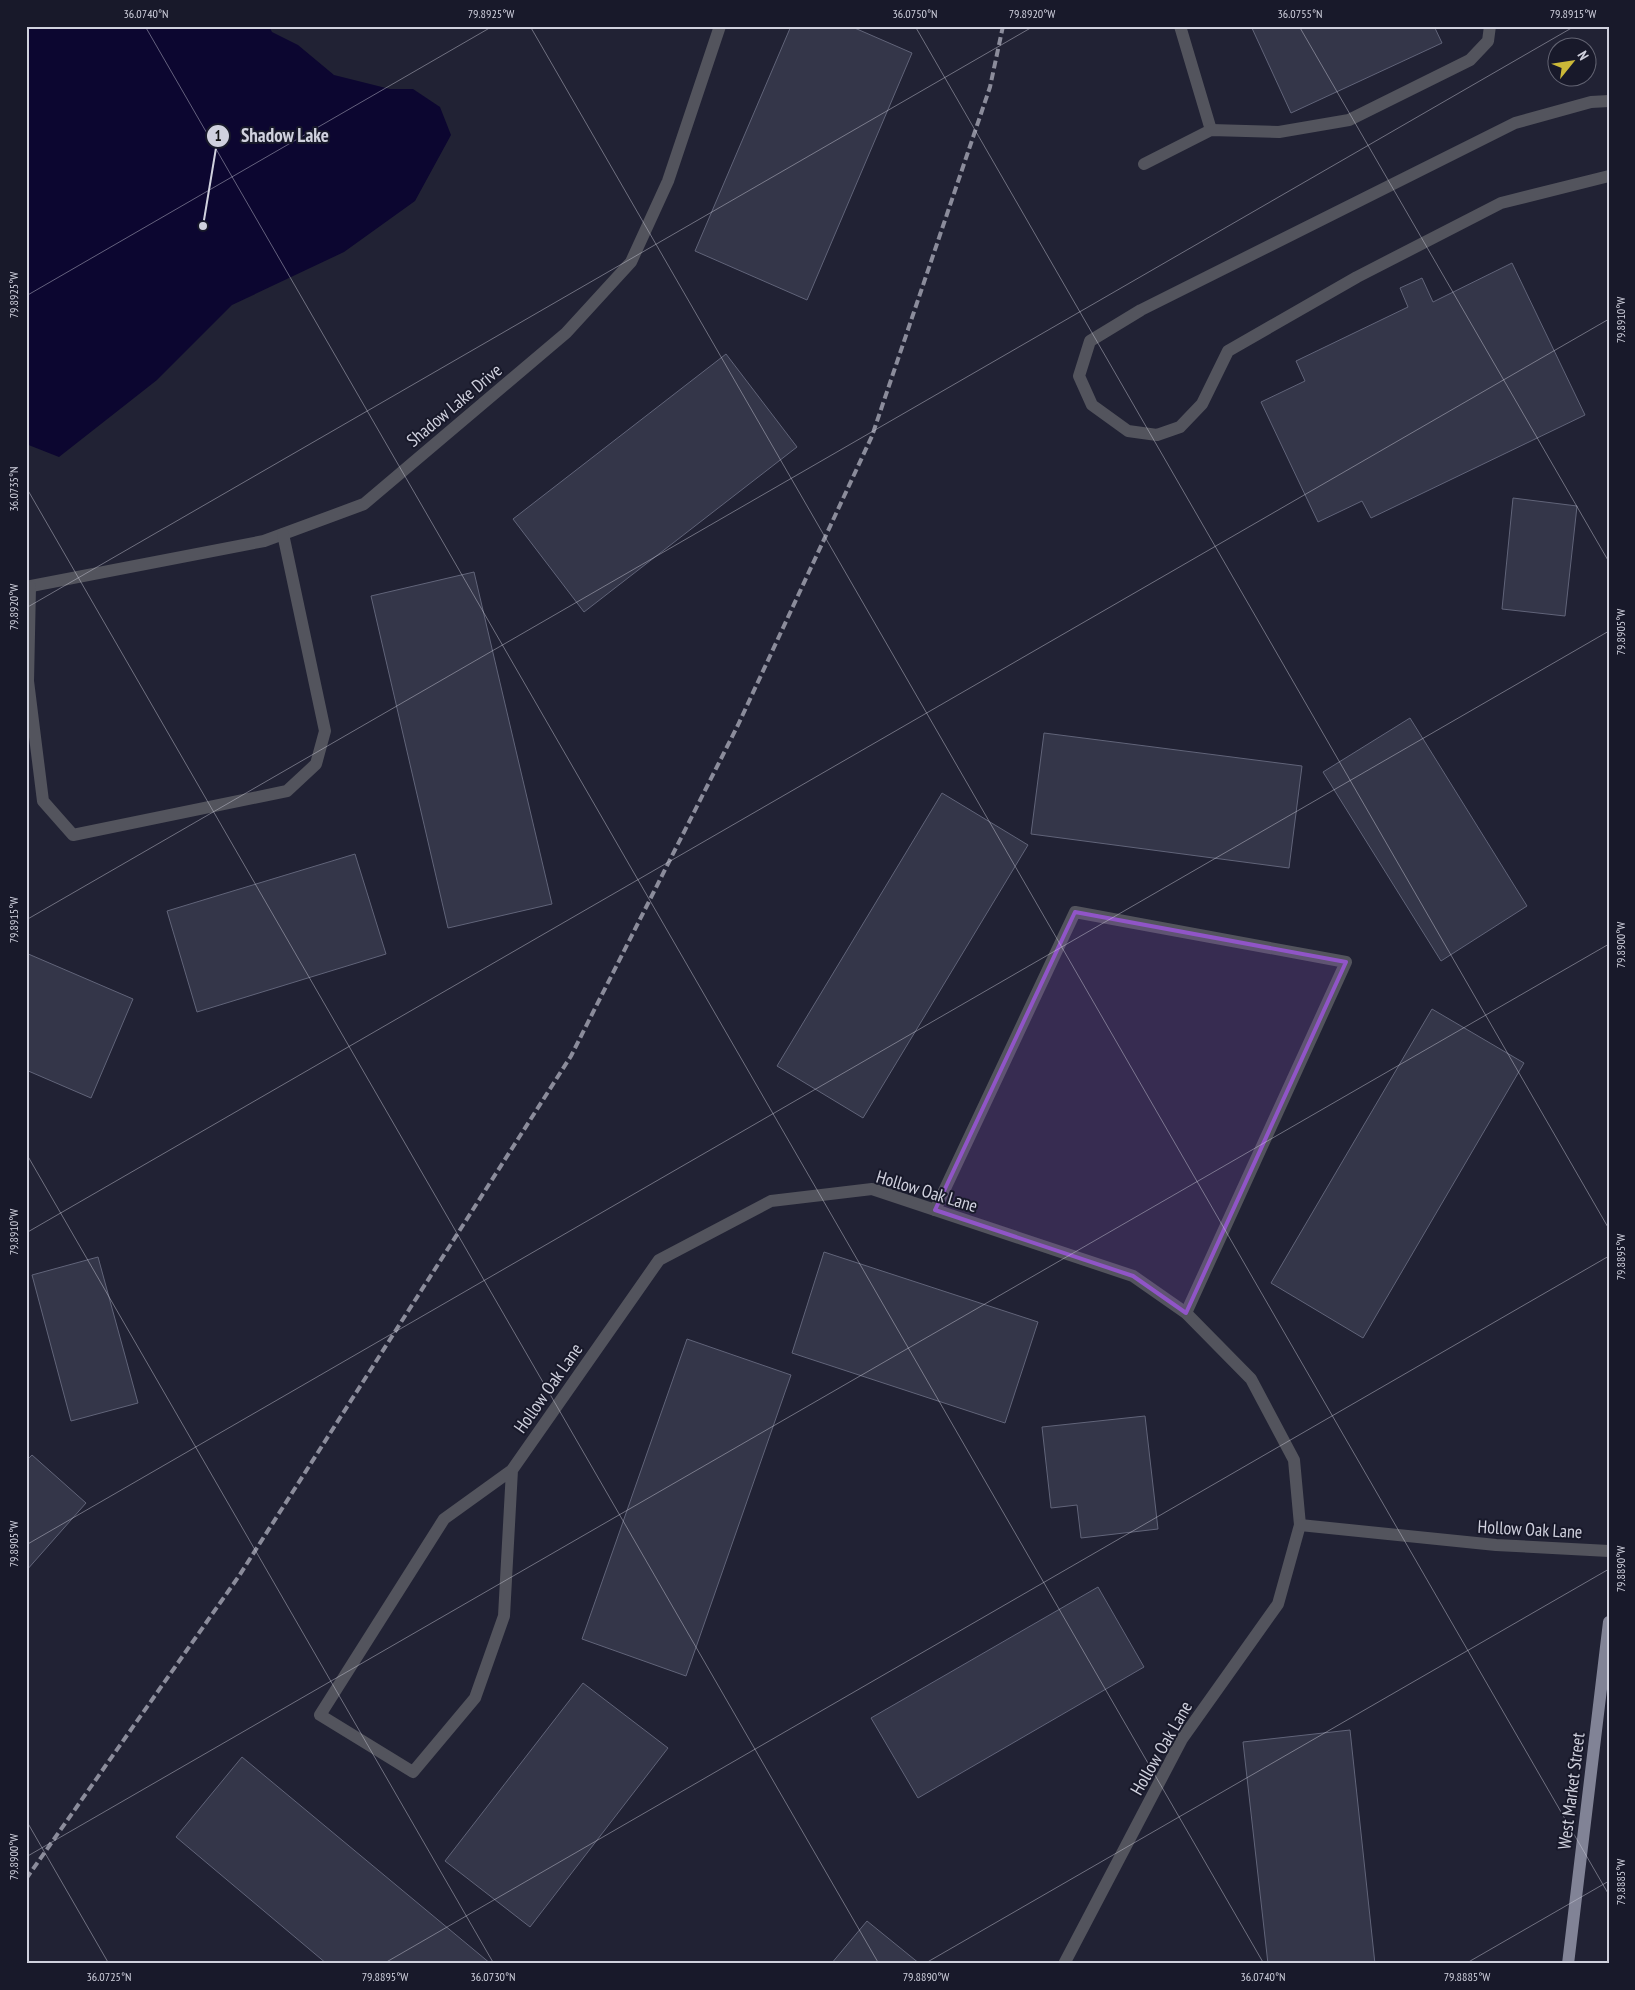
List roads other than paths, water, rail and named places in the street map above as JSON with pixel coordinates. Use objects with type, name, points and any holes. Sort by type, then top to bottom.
[{"type":"main road","name":"West Market Street","points":[[1568,1964],[1609,1622]]},
{"type":"street","name":"Shadow Lake Drive","points":[[28,587],[264,541],[364,504],[566,334],[632,262],[668,181],[720,26]]},
{"type":"street","points":[[1180,26],[1211,130]]},
{"type":"street","points":[[1144,164],[1211,130],[1279,132],[1349,120],[1470,60],[1488,41],[1490,26]]},
{"type":"street","points":[[1609,100],[1591,102],[1515,123],[1141,310],[1090,341],[1079,376],[1092,405],[1128,430],[1157,435],[1180,427],[1202,404],[1228,351],[1348,282],[1501,203],[1609,176]]},
{"type":"street","points":[[28,587],[28,682],[43,801],[73,835],[287,791],[316,764],[326,731],[282,534]]},
{"type":"street","points":[[935,1210],[1075,912],[1346,962],[1186,1314]]},
{"type":"street","name":"Hollow Oak Lane","points":[[512,1470],[504,1616],[475,1698],[412,1772],[320,1715],[444,1519],[512,1470],[659,1260],[771,1201],[872,1189],[1133,1276],[1186,1314],[1251,1379],[1294,1460],[1300,1525],[1278,1604],[1182,1739],[1064,1964]]},
{"type":"street","name":"Hollow Oak Lane","points":[[1300,1525],[1496,1546],[1609,1551]]},
{"type":"railway","points":[[26,1879],[239,1576],[571,1056],[738,725],[872,436],[990,87],[1003,26]]},
{"type":"place","name":"Shadow Lake","points":[[203,226]]}]
